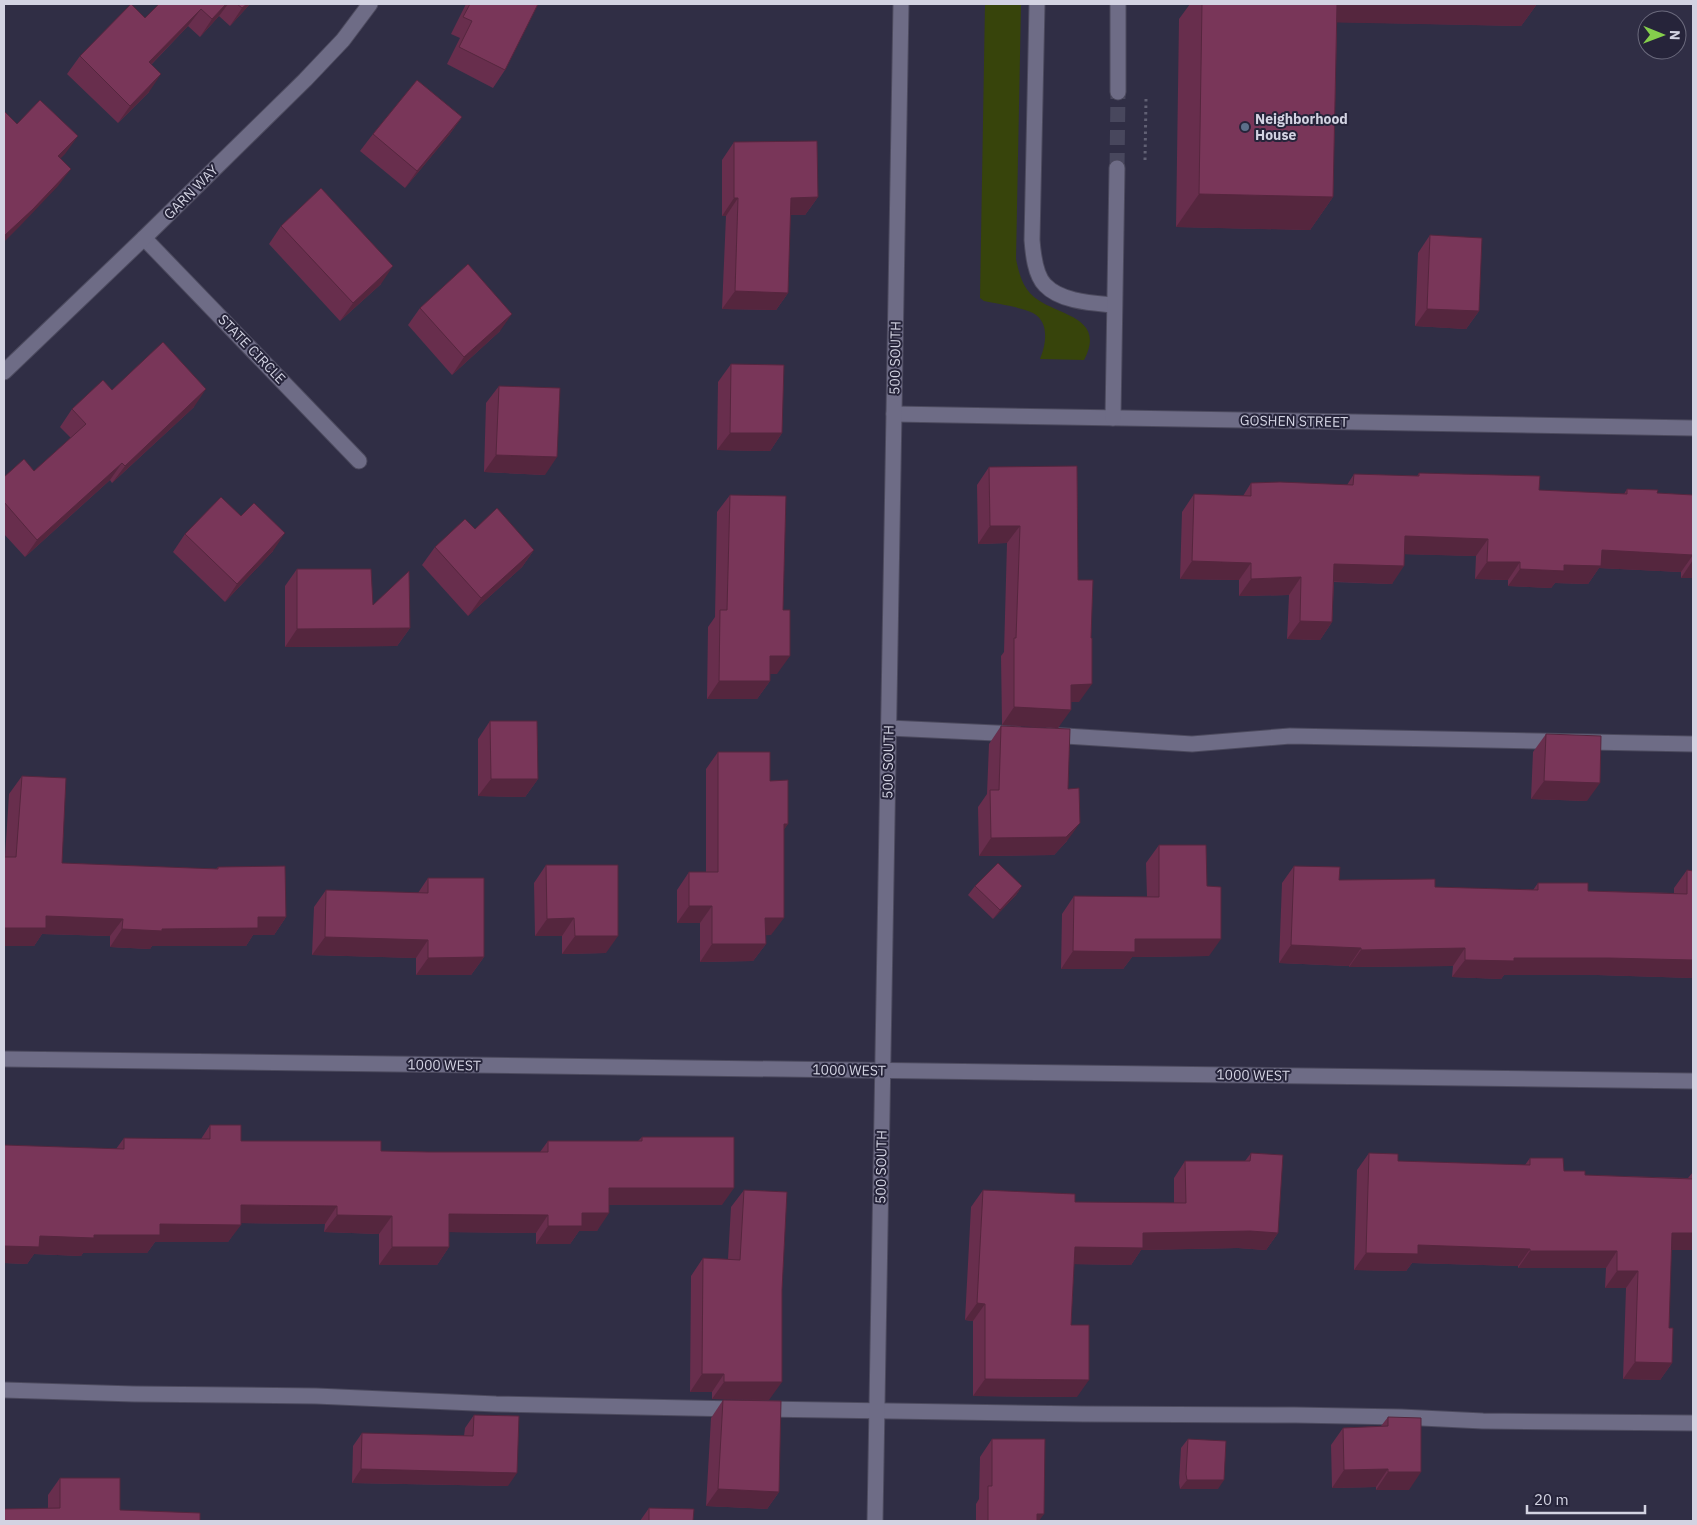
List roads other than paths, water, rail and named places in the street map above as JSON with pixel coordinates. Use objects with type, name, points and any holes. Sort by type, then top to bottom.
[{"type":"street","name":"GARN WAY","points":[[4,372],[305,80],[343,40],[370,4]]},
{"type":"street","name":"500 SOUTH","points":[[875,1521],[901,4]]},
{"type":"street","points":[[1037,4],[1032,240],[1034,261],[1044,284],[1057,293],[1094,304],[1114,305]]},
{"type":"street","points":[[1118,4],[1118,92]]},
{"type":"street","points":[[1113,418],[1117,168]]},
{"type":"street","name":"STATE CIRCLE","points":[[144,238],[359,461]]},
{"type":"street","name":"GOSHEN STREET","points":[[894,414],[1693,428]]},
{"type":"street","points":[[888,728],[1192,744],[1290,736],[1693,744]]},
{"type":"street","name":"1000 WEST","points":[[4,1059],[1693,1081]]},
{"type":"street","points":[[4,1390],[334,1397],[535,1405],[1093,1414],[1304,1415],[1483,1421],[1693,1423]]},
{"type":"tunnel","points":[[1117,168],[1118,92]]},
{"type":"place","name":"Neighborhood House","points":[[1245,127]]}]
